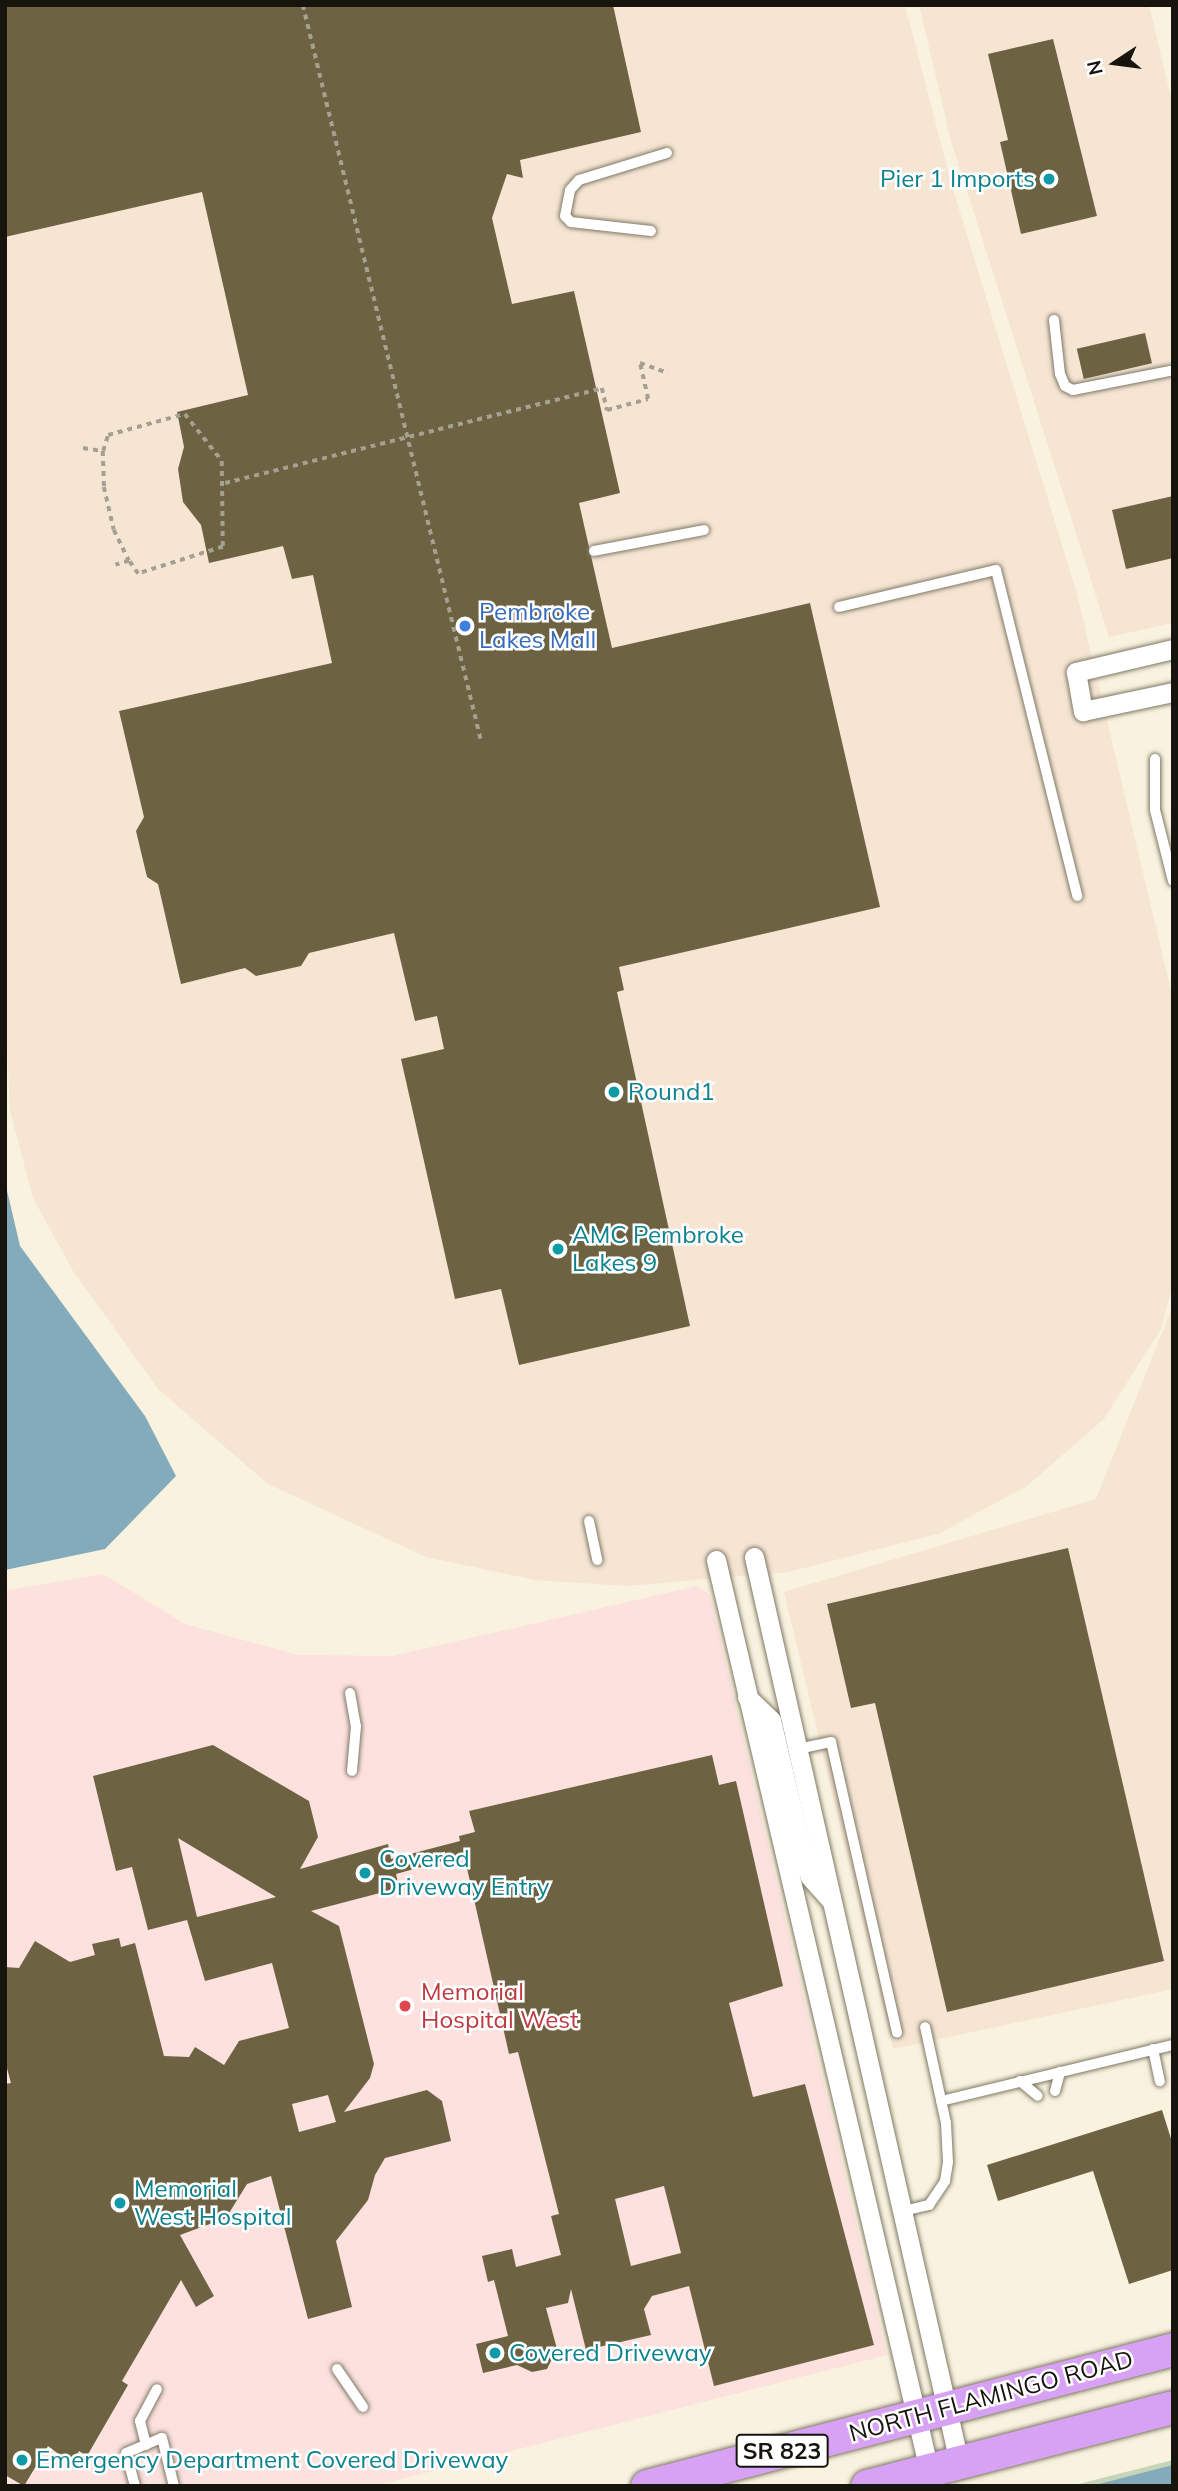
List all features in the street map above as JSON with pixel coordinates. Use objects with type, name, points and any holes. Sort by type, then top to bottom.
[{"type":"highway","name":"NORTH FLAMINGO ROAD","points":[[647,2486],[1173,2349]]},
{"type":"highway","points":[[867,2486],[1173,2407]]},
{"type":"street","points":[[1173,649],[1076,672],[1083,711],[1173,692]]},
{"type":"street","points":[[754,1557],[789,1753],[804,1861],[810,1877],[833,1902],[903,2211],[932,2412],[944,2466]]},
{"type":"street","points":[[716,1560],[759,1751],[944,2466]]},
{"type":"street","points":[[747,1697],[771,1720],[789,1753]]},
{"type":"street","points":[[759,1751],[789,1753]]},
{"type":"lane","points":[[651,232],[571,222],[565,216],[570,190],[579,180],[667,153]]},
{"type":"lane","points":[[1054,320],[1060,374],[1065,386],[1073,390],[1170,370]]},
{"type":"lane","points":[[594,551],[704,530]]},
{"type":"lane","points":[[839,607],[996,570],[1077,896]]},
{"type":"lane","points":[[1155,760],[1155,810],[1173,881]]},
{"type":"lane","points":[[589,1521],[597,1560]]},
{"type":"lane","points":[[350,1693],[356,1726],[352,1771]]},
{"type":"lane","points":[[789,1753],[831,1742],[897,2033]]},
{"type":"lane","points":[[903,2211],[929,2205],[945,2181],[948,2162],[941,2101],[925,2027]]},
{"type":"lane","points":[[941,2101],[1173,2045]]},
{"type":"lane","points":[[1153,2049],[1160,2081]]},
{"type":"lane","points":[[1055,2091],[1060,2072]]},
{"type":"lane","points":[[1020,2081],[1038,2096]]},
{"type":"lane","points":[[337,2369],[363,2407]]},
{"type":"lane","points":[[146,2445],[140,2421],[158,2389]]},
{"type":"lane","points":[[135,2486],[127,2453],[162,2438],[174,2486]]},
{"type":"path","points":[[303,5],[410,436],[481,740]]},
{"type":"path","points":[[225,483],[602,388],[607,410],[648,399],[640,363],[668,373]]},
{"type":"path","points":[[186,414],[222,461],[225,483],[223,547],[138,574],[129,561],[109,509],[103,451],[108,435],[186,414]]},
{"type":"path","points":[[83,448],[103,451]]},
{"type":"path","points":[[116,565],[129,561]]},
{"type":"shaded area","points":[[5,5],[905,5],[952,186],[1077,594],[1173,999],[1173,1283],[1161,1329],[1104,1419],[1027,1486],[938,1534],[788,1572],[627,1586],[535,1580],[426,1557],[268,1484],[158,1389],[73,1271],[33,1198],[10,1111],[5,1009]]},
{"type":"shaded area","points":[[919,5],[1149,5],[1173,106],[1173,623],[1109,637],[951,141]]},
{"type":"shaded area","points":[[1173,1305],[1173,1989],[893,2049],[784,1592],[1096,1499]]},
{"type":"shaded area","name":"Memorial Hospital West","points":[[103,1574],[185,1624],[298,1655],[392,1656],[697,1586],[710,1595],[887,2355],[374,2486],[5,2486],[5,1591]]},
{"type":"green space","points":[[1173,2460],[1173,2486],[1071,2486]]},
{"type":"water","points":[[5,1182],[20,1246],[145,1416],[176,1476],[105,1549],[5,1570]]},
{"type":"water","points":[[1173,2465],[1173,2486],[1091,2486]]},
{"type":"building","name":"Pembroke Lakes Mall","points":[[5,5],[613,5],[641,132],[520,160],[523,178],[507,174],[492,218],[512,304],[574,291],[620,493],[579,503],[612,648],[810,603],[880,907],[619,967],[624,990],[617,992],[690,1326],[519,1365],[501,1289],[455,1299],[401,1059],[444,1049],[437,1016],[415,1021],[394,933],[309,953],[301,966],[256,976],[245,968],[181,984],[158,884],[147,877],[136,831],[144,817],[119,711],[332,663],[313,575],[292,579],[283,546],[209,563],[201,525],[183,502],[178,469],[184,447],[177,412],[248,395],[202,192],[5,237]]},
{"type":"building","points":[[1053,39],[1097,216],[1021,234],[1000,142],[1008,140],[988,54]]},
{"type":"building","points":[[1145,333],[1152,363],[1084,379],[1077,349]]},
{"type":"building","points":[[1173,496],[1173,558],[1126,569],[1112,510]]},
{"type":"building","points":[[1068,1548],[1164,1961],[947,2012],[875,1703],[851,1708],[827,1604]]},
{"type":"building","points":[[213,1745],[309,1801],[318,1837],[300,1869],[388,1844],[391,1859],[460,1841],[459,1836],[475,1832],[469,1811],[712,1755],[719,1785],[736,1781],[783,1986],[729,2003],[753,2097],[805,2084],[874,2345],[714,2386],[689,2286],[652,2296],[644,2309],[651,2335],[586,2350],[571,2289],[568,2303],[546,2308],[557,2349],[547,2369],[532,2372],[517,2365],[483,2373],[476,2344],[508,2336],[494,2280],[488,2282],[482,2256],[512,2249],[516,2267],[561,2255],[551,2216],[559,2214],[518,2052],[509,2054],[464,1855],[396,1874],[399,1888],[311,1911],[339,1926],[374,2064],[370,2078],[344,2112],[427,2090],[442,2101],[451,2141],[385,2158],[375,2175],[368,2200],[336,2241],[352,2307],[308,2319],[271,2176],[247,2184],[226,2218],[180,2235],[214,2296],[196,2307],[181,2280],[122,2381],[128,2385],[87,2456],[79,2451],[72,2464],[48,2446],[24,2486],[5,2475],[5,2084],[11,2083],[5,2061],[5,1967],[19,1968],[35,1941],[70,1962],[95,1955],[92,1944],[119,1938],[121,1947],[135,1943],[164,2056],[189,2057],[195,2047],[224,2065],[239,2041],[289,2028],[272,1963],[205,1981],[187,1920],[148,1930],[132,1867],[116,1871],[93,1776]],"holes":[[[178,1838],[276,1897],[197,1917]],[[328,2095],[336,2122],[299,2132],[292,2104]],[[664,2186],[681,2253],[631,2266],[615,2199]]]},
{"type":"building","points":[[1162,2110],[1173,2145],[1173,2270],[1129,2284],[1093,2171],[998,2201],[987,2165]]},
{"type":"place","name":"Pier 1 Imports","points":[[1049,179]]},
{"type":"place","name":"Pembroke Lakes Mall","points":[[465,626]]},
{"type":"place","name":"Round1","points":[[614,1092]]},
{"type":"place","name":"AMC Pembroke Lakes 9","points":[[558,1249]]},
{"type":"place","name":"Covered Driveway Entry","points":[[365,1873]]},
{"type":"place","name":"Memorial Hospital West","points":[[405,2006]]},
{"type":"place","name":"Memorial West Hospital","points":[[120,2203]]},
{"type":"place","name":"Covered Driveway","points":[[495,2353]]},
{"type":"place","name":"Emergency Department Covered Driveway","points":[[22,2460]]}]
